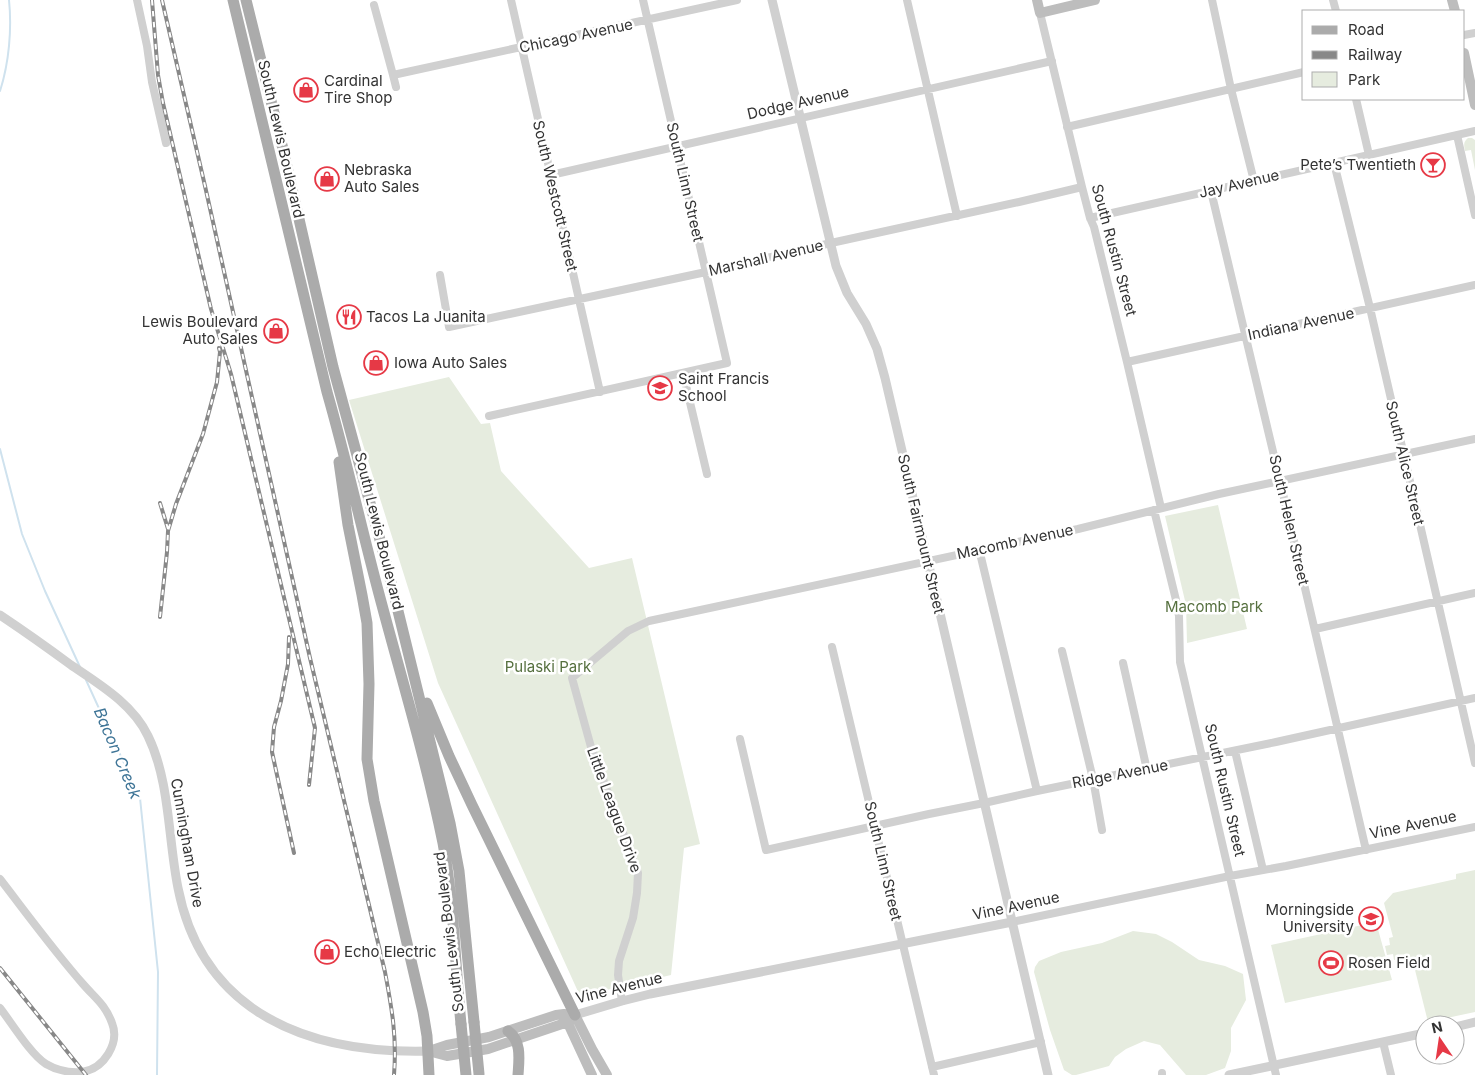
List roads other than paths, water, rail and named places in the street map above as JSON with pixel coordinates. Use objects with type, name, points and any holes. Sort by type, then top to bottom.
[{"type":"main road","name":"South Lewis Boulevard","points":[[233,0],[327,392],[422,754],[443,844],[450,893],[466,1075]]},
{"type":"main road","name":"South Lewis Boulevard","points":[[246,0],[333,367],[384,554],[442,786],[459,871],[479,1075]]},
{"type":"main road","name":"South Rustin Street","points":[[1037,0],[1040,12]]},
{"type":"main road","points":[[1040,12],[1093,0]]},
{"type":"main road","points":[[1465,58],[1475,105]]},
{"type":"main road","points":[[327,392],[348,525],[367,623],[369,684],[367,751],[370,780],[422,1004],[427,1036],[429,1075]]},
{"type":"main road","points":[[410,659],[449,756],[569,1017],[592,1075]]},
{"type":"main road","points":[[428,1051],[447,1056],[488,1049],[512,1035],[569,1017]]},
{"type":"main road","points":[[569,1017],[607,1075]]},
{"type":"main road","points":[[512,1035],[519,1053],[518,1075]]},
{"type":"street","points":[[136,0],[148,46],[152,82],[166,144]]},
{"type":"street","name":"South Westcott Street","points":[[511,0],[600,392]]},
{"type":"street","name":"South Linn Street","points":[[642,0],[727,363],[683,373]]},
{"type":"street","name":"Chicago Avenue","points":[[393,75],[737,0]]},
{"type":"street","name":"South Fairmount Street","points":[[772,0],[842,280],[866,324],[885,378],[1048,1075]]},
{"type":"street","points":[[907,0],[957,216]]},
{"type":"street","points":[[1212,0],[1231,89],[1254,181]]},
{"type":"street","points":[[374,5],[396,87]]},
{"type":"street","name":"South Rustin Street","points":[[1040,12],[1067,127],[1090,218],[1094,226],[1127,362],[1179,616],[1180,662],[1276,1075]]},
{"type":"street","name":"Dodge Avenue","points":[[551,175],[1052,61]]},
{"type":"street","points":[[1067,127],[1302,72]]},
{"type":"street","points":[[1356,100],[1368,155]]},
{"type":"street","name":"Jay Avenue","points":[[1090,218],[1475,131]]},
{"type":"street","points":[[1457,135],[1475,215]]},
{"type":"street","name":"South Alice Street","points":[[1334,163],[1370,308],[1475,763]]},
{"type":"street","name":"Marshall Avenue","points":[[440,275],[449,326],[706,272],[831,242],[957,216],[1082,187]]},
{"type":"street","name":"South Helen Street","points":[[1211,191],[1366,850]]},
{"type":"street","name":"Indiana Avenue","points":[[1127,362],[1475,285]]},
{"type":"street","points":[[489,416],[683,373],[707,474]]},
{"type":"street","name":"Macomb Avenue","points":[[572,678],[628,630],[649,621],[1078,529],[1280,480],[1475,439]]},
{"type":"street","points":[[979,549],[1037,791]]},
{"type":"street","points":[[1314,629],[1475,593]]},
{"type":"street","name":"Cunningham Drive","points":[[0,615],[101,686],[126,706],[140,722],[148,736],[158,762],[182,910],[198,948],[223,984],[262,1016],[294,1031],[323,1040],[365,1049],[428,1051]]},
{"type":"street","name":"South Linn Street","points":[[832,647],[933,1071]]},
{"type":"street","points":[[1062,651],[1093,780],[1102,830]]},
{"type":"street","points":[[1123,663],[1146,770]]},
{"type":"street","name":"Little League Drive","points":[[572,678],[591,747],[638,873],[638,892],[633,918],[619,961],[618,974],[622,1001]]},
{"type":"street","name":"Ridge Avenue","points":[[740,739],[766,850],[1037,791],[1339,729],[1475,698]]},
{"type":"street","points":[[1235,751],[1263,870]]},
{"type":"street","name":"Vine Avenue","points":[[569,1017],[622,1001],[1475,827]]},
{"type":"street","points":[[0,879],[84,986],[103,1004],[113,1024],[115,1038],[105,1058],[98,1065],[84,1072],[53,1068],[33,1052],[0,1008]]},
{"type":"street","points":[[1230,1075],[1415,1035]]},
{"type":"street","points":[[933,1071],[1040,1042]]},
{"type":"street","points":[[1383,1042],[1391,1075]]},
{"type":"waterway","name":"Bacon Creek","points":[[0,91],[6,69],[9,46],[9,0]]},
{"type":"waterway","name":"Bacon Creek","points":[[0,449],[22,534],[45,591],[80,667]]},
{"type":"waterway","name":"Bacon Creek","points":[[86,680],[140,798],[158,972],[157,1075]]},
{"type":"railway","points":[[152,0],[158,75],[163,103],[211,309],[231,374],[315,728],[309,785]]},
{"type":"railway","points":[[162,0],[310,658],[385,972],[393,1023],[395,1048],[394,1075]]},
{"type":"railway","points":[[160,617],[168,531],[176,504],[203,434],[217,382],[219,348]]},
{"type":"railway","points":[[160,503],[168,529]]},
{"type":"railway","points":[[289,637],[288,664],[274,727],[272,752],[294,853]]},
{"type":"railway","points":[[0,968],[86,1075]]},
{"type":"place","name":"Cardinal Tire Shop","points":[[306,90]]},
{"type":"place","name":"Pete’s Twentieth","points":[[1433,165]]},
{"type":"place","name":"Nebraska Auto Sales","points":[[327,179]]},
{"type":"place","name":"Tacos La Juanita","points":[[349,317]]},
{"type":"place","name":"Lewis Boulevard Auto Sales","points":[[276,331]]},
{"type":"place","name":"Iowa Auto Sales","points":[[376,363]]},
{"type":"place","name":"Saint Francis School","points":[[660,388]]},
{"type":"place","name":"Morningside University","points":[[1371,919]]},
{"type":"place","name":"Echo Electric","points":[[327,952]]},
{"type":"place","name":"Rosen Field","points":[[1331,963]]},
{"type":"park label","name":"Macomb Park","points":[[1214,607]]},
{"type":"park label","name":"Pulaski Park","points":[[548,667]]}]
